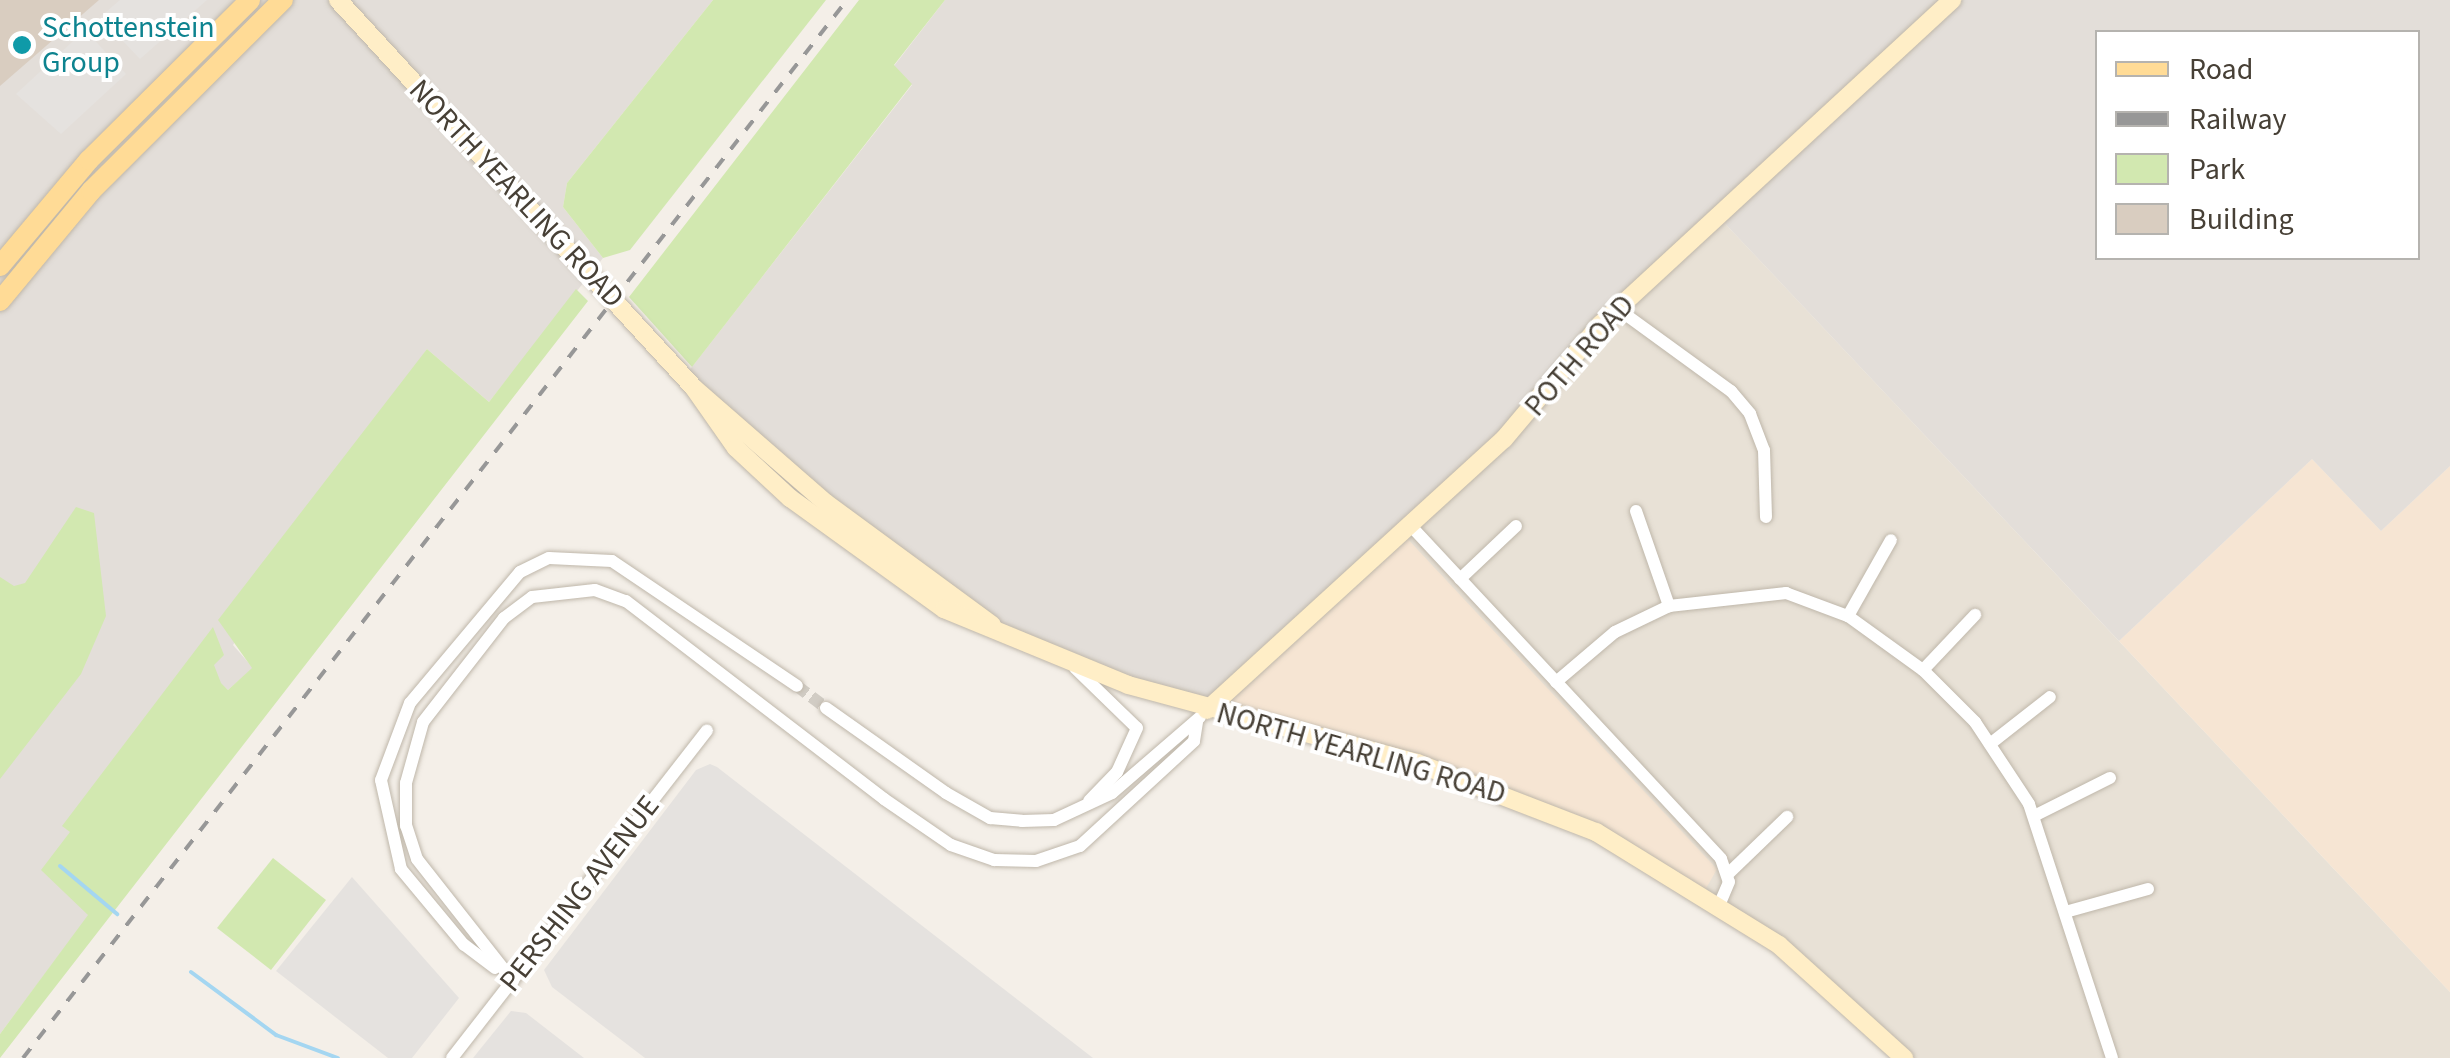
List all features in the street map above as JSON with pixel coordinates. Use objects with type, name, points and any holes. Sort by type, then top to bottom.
[{"type":"main road","points":[[0,266],[89,160],[250,0]]},
{"type":"main road","points":[[0,301],[117,164],[283,0]]},
{"type":"main road","name":"NORTH YEARLING ROAD","points":[[338,0],[694,388],[736,448],[837,536],[944,608],[1202,715],[1417,763],[1527,802],[1625,846],[1720,903],[1892,1053]]},
{"type":"main road","name":"POTH ROAD","points":[[1202,715],[1518,426],[1618,309],[1952,0]]},
{"type":"street","points":[[1618,309],[1731,390],[1750,414],[1764,450],[1766,517]]},
{"type":"street","points":[[1636,511],[1669,606]]},
{"type":"street","points":[[1410,525],[1729,874]]},
{"type":"street","points":[[1460,579],[1516,526]]},
{"type":"street","points":[[1848,616],[1891,540]]},
{"type":"street","points":[[514,981],[464,945],[419,894],[401,869],[382,809],[381,780],[410,703],[493,597],[549,558],[612,561],[796,686]]},
{"type":"street","points":[[514,981],[417,858],[406,826],[406,783],[423,722],[504,618],[532,598],[594,590],[626,601],[884,798],[951,844],[994,860],[1036,860],[1080,846],[1194,740],[1202,715]]},
{"type":"street","points":[[1556,682],[1616,632],[1669,606],[1786,594],[1848,616],[1924,670],[1990,744],[2034,816],[2069,911],[2112,1058]]},
{"type":"street","points":[[1924,670],[1975,616]]},
{"type":"street","points":[[1066,660],[1137,728],[1116,772],[1084,806]]},
{"type":"street","points":[[1990,744],[2050,698]]},
{"type":"street","points":[[826,708],[990,818],[1054,820],[1112,793],[1202,715]]},
{"type":"street","name":"PERSHING AVENUE","points":[[452,1058],[708,730]]},
{"type":"street","points":[[2034,816],[2110,778]]},
{"type":"street","points":[[1720,903],[1729,874],[1787,817]]},
{"type":"street","points":[[2069,911],[2148,889]]},
{"type":"shaded area","points":[[0,0],[713,0],[567,183],[563,207],[603,258],[489,402],[427,349],[233,645],[253,668],[228,690],[220,683],[63,826],[71,832],[89,915],[0,1034]]},
{"type":"shaded area","points":[[120,0],[207,0],[140,59],[100,17]]},
{"type":"shaded area","points":[[945,0],[2450,0],[2450,466],[2381,531],[2312,459],[2119,641],[1716,214],[1537,401],[1211,711],[1104,678],[878,557],[795,491],[684,377],[912,85],[894,66]]},
{"type":"shaded area","points":[[85,30],[126,74],[61,134],[16,94]]},
{"type":"shaded area","points":[[1716,214],[2450,992],[2450,1058],[1906,1058],[1704,892],[1402,533]]},
{"type":"shaded area","points":[[2312,459],[2381,531],[2450,466],[2450,992],[2119,641]]},
{"type":"shaded area","points":[[1402,533],[1717,869],[1704,892],[1514,796],[1211,711]]},
{"type":"shaded area","points":[[710,764],[1093,1058],[645,1058],[552,987],[544,970],[696,770]]},
{"type":"shaded area","points":[[352,877],[459,998],[412,1058],[388,1058],[276,971]]},
{"type":"shaded area","points":[[511,1011],[526,1013],[584,1058],[473,1058]]},
{"type":"green space","points":[[713,0],[826,0],[630,250],[603,258],[563,207],[567,183]]},
{"type":"green space","points":[[859,0],[945,0],[894,65],[912,84],[692,367],[629,297]]},
{"type":"green space","points":[[576,289],[588,301],[0,1058],[0,1034],[88,915],[41,870],[70,832],[62,826],[213,627],[224,655],[214,665],[221,683],[228,690],[252,668],[218,620],[427,349],[489,402]]},
{"type":"green space","points":[[76,507],[94,513],[106,616],[81,674],[0,779],[0,577],[14,586],[25,583]]},
{"type":"green space","points":[[273,858],[326,900],[271,970],[217,928]]},
{"type":"building","name":"Schottenstein Group","points":[[0,0],[99,0],[0,86]]},
{"type":"waterway","points":[[60,866],[117,914]]},
{"type":"waterway","points":[[191,972],[276,1035],[338,1058]]},
{"type":"tunnel","points":[[797,686],[826,708]]},
{"type":"railway","points":[[23,1058],[847,0]]},
{"type":"place","name":"Schottenstein Group","points":[[22,45]]}]
